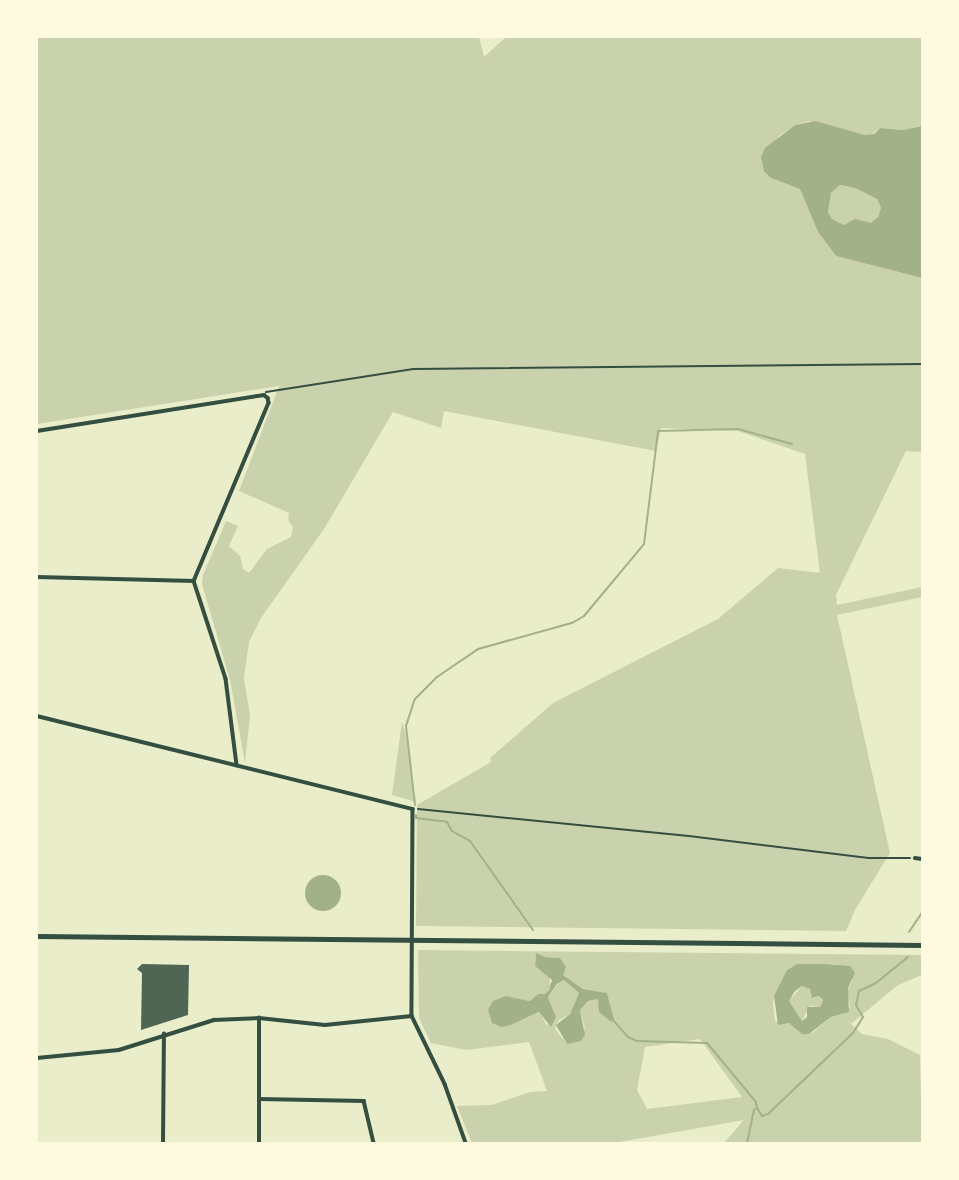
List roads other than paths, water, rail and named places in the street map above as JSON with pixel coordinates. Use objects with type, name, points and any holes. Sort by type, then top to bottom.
[{"type":"main road","points":[[37,936],[922,945]]},
{"type":"street","points":[[37,431],[264,395],[269,403],[194,581],[226,679],[237,765]]},
{"type":"street","points":[[37,577],[194,581]]},
{"type":"street","points":[[37,716],[414,809],[412,1016],[441,1076],[466,1143]]},
{"type":"street","points":[[915,858],[922,859]]},
{"type":"street","points":[[37,1058],[110,1051],[214,1020],[259,1018],[324,1025],[412,1016]]},
{"type":"street","points":[[259,1018],[259,1143]]},
{"type":"street","points":[[163,1143],[164,1034]]},
{"type":"street","points":[[259,1099],[364,1101],[374,1143]]},
{"type":"waterway","points":[[415,805],[406,726],[415,699],[437,677],[478,649],[572,623],[584,616],[644,544],[658,431],[738,429],[792,444]]},
{"type":"waterway","points":[[416,815],[416,818],[447,822],[452,831],[470,841],[533,930]]},
{"type":"waterway","points":[[909,932],[922,913]]},
{"type":"waterway","points":[[747,1143],[754,1110],[757,1108],[762,1116],[768,1114],[853,1033],[863,1017],[856,1005],[859,991],[876,983],[908,957]]},
{"type":"waterway","points":[[612,1019],[628,1037],[637,1041],[707,1043],[756,1102],[757,1108]]}]
